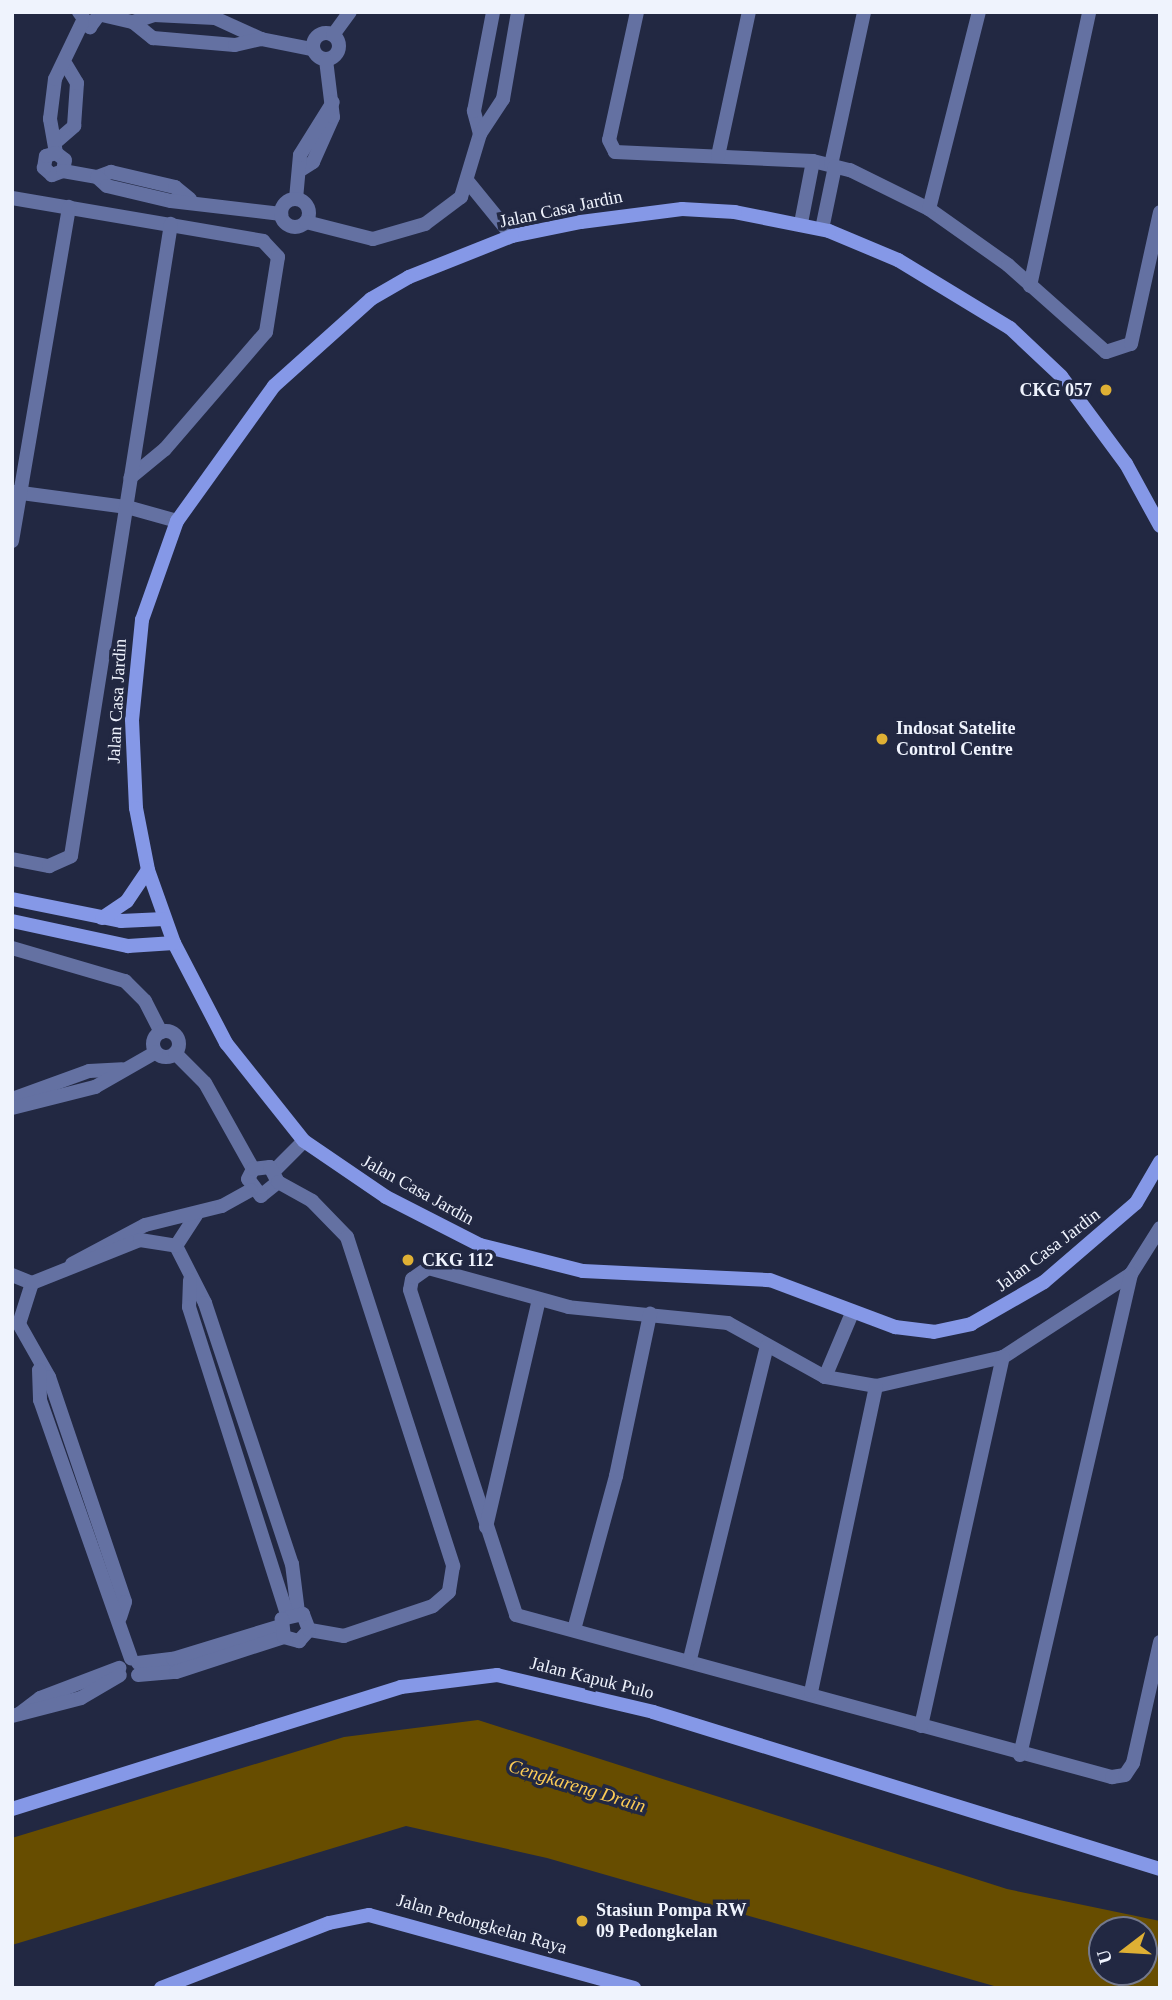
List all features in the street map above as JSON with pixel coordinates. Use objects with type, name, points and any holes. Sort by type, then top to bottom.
[{"type":"street","points":[[312,49],[314,39],[333,35],[350,12]]},
{"type":"street","points":[[480,134],[474,111],[492,12]]},
{"type":"street","points":[[66,65],[77,83],[74,127],[46,156],[44,168],[52,175],[63,171],[97,177],[111,172],[176,187],[190,199],[281,214],[291,226],[306,222],[353,238],[401,233],[446,211],[469,183],[480,134],[503,99],[518,12]]},
{"type":"street","points":[[637,12],[611,147],[624,156],[718,156],[813,161],[833,166],[929,209],[1030,286],[1094,344],[1121,352],[1131,344],[1160,212]]},
{"type":"street","points":[[718,156],[749,12]]},
{"type":"street","points":[[822,229],[864,12]]},
{"type":"street","points":[[929,209],[979,12]]},
{"type":"street","points":[[1030,286],[1089,12]]},
{"type":"street","points":[[57,147],[50,119],[55,79],[66,65],[80,18],[90,27],[102,14],[133,22],[205,17],[241,26],[261,39],[312,49],[326,60],[333,117],[313,162],[302,169],[296,199]]},
{"type":"street","points":[[133,22],[153,38],[235,45],[261,39]]},
{"type":"street","points":[[326,60],[339,50],[333,35]]},
{"type":"street","points":[[801,223],[813,161]]},
{"type":"street","points":[[469,183],[512,236]]},
{"type":"street","points":[[12,198],[171,224],[273,247],[278,257],[270,322],[191,420],[130,478]]},
{"type":"street","points":[[281,214],[285,203],[296,199]]},
{"type":"street","points":[[296,199],[308,207],[306,222]]},
{"type":"street","points":[[12,541],[16,492],[69,207]]},
{"type":"street","name":"Jalan Casa Jardin","points":[[1160,526],[1157,510],[1061,376],[1010,328],[898,260],[801,223],[682,209],[512,236],[409,277],[329,334],[230,439],[177,521],[142,620],[135,665],[132,767],[148,870],[164,919],[226,1043],[304,1141],[386,1198],[480,1245],[583,1271],[770,1280],[852,1313],[934,1332],[971,1324],[1044,1282],[1146,1190],[1160,1182]]},
{"type":"street","points":[[12,859],[49,866],[71,856],[171,224]]},
{"type":"street","points":[[16,492],[127,507],[177,521]]},
{"type":"street","points":[[102,918],[127,901],[148,870]]},
{"type":"street","points":[[12,899],[102,918],[164,919]]},
{"type":"street","points":[[12,921],[128,946],[174,943]]},
{"type":"street","points":[[12,948],[125,981],[145,1001],[160,1032]]},
{"type":"street","points":[[156,1052],[154,1038],[160,1032]]},
{"type":"street","points":[[160,1032],[175,1034],[175,1053]]},
{"type":"street","points":[[12,1108],[95,1087],[121,1069],[156,1052],[175,1053],[205,1083],[253,1169],[251,1190]]},
{"type":"street","points":[[12,1099],[89,1071],[121,1069]]},
{"type":"street","points":[[136,1665],[120,1616],[109,1606],[40,1400],[39,1370],[15,1324],[32,1283],[145,1225],[195,1215],[251,1190],[267,1195],[276,1176],[304,1141]]},
{"type":"street","name":"Jalan Casa Jardin","points":[[1146,1190],[1160,1162]]},
{"type":"street","points":[[15,1715],[81,1698],[119,1672],[136,1665],[214,1662],[287,1622],[309,1630],[344,1636],[433,1606],[449,1592],[453,1566],[347,1237],[312,1201],[276,1176],[253,1169]]},
{"type":"street","points":[[176,1245],[195,1215]]},
{"type":"street","points":[[1020,1755],[1131,1273],[1160,1228]]},
{"type":"street","points":[[72,1264],[140,1240],[176,1245]]},
{"type":"street","points":[[176,1245],[190,1280],[189,1307],[287,1622],[299,1641],[309,1630]]},
{"type":"street","points":[[1131,1273],[1003,1357],[876,1386],[825,1377],[728,1323],[539,1300],[428,1268],[412,1279],[413,1302],[516,1615],[575,1626],[811,1692],[1020,1755],[1112,1777],[1125,1775],[1160,1642]]},
{"type":"street","points":[[12,1275],[32,1283]]},
{"type":"street","points":[[486,1528],[539,1300]]},
{"type":"street","points":[[825,1377],[852,1313]]},
{"type":"street","points":[[575,1626],[616,1476],[650,1314]]},
{"type":"street","points":[[690,1659],[767,1346]]},
{"type":"street","points":[[921,1726],[1003,1357]]},
{"type":"street","points":[[811,1692],[876,1386]]},
{"type":"street","name":"Jalan Kapuk Pulo","points":[[12,1809],[401,1687],[497,1675],[653,1712],[1160,1869]]},
{"type":"street","name":"Jalan Pedongkelan Raya","points":[[161,1988],[329,1923],[369,1915],[634,1988]]},
{"type":"water","name":"Cengkareng Drain","points":[[478,1720],[1007,1889],[1136,1916],[1088,1916],[1088,1986],[1158,1986],[1160,1921],[1160,1988],[1001,1988],[547,1858],[406,1826],[12,1945],[12,1838],[344,1737]]},
{"type":"place","name":"CKG 057","points":[[1106,390]]},
{"type":"place","name":"Indosat Satelite Control Centre","points":[[882,739]]},
{"type":"place","name":"CKG 112","points":[[408,1260]]},
{"type":"place","name":"Stasiun Pompa RW 09 Pedongkelan","points":[[582,1921]]}]
